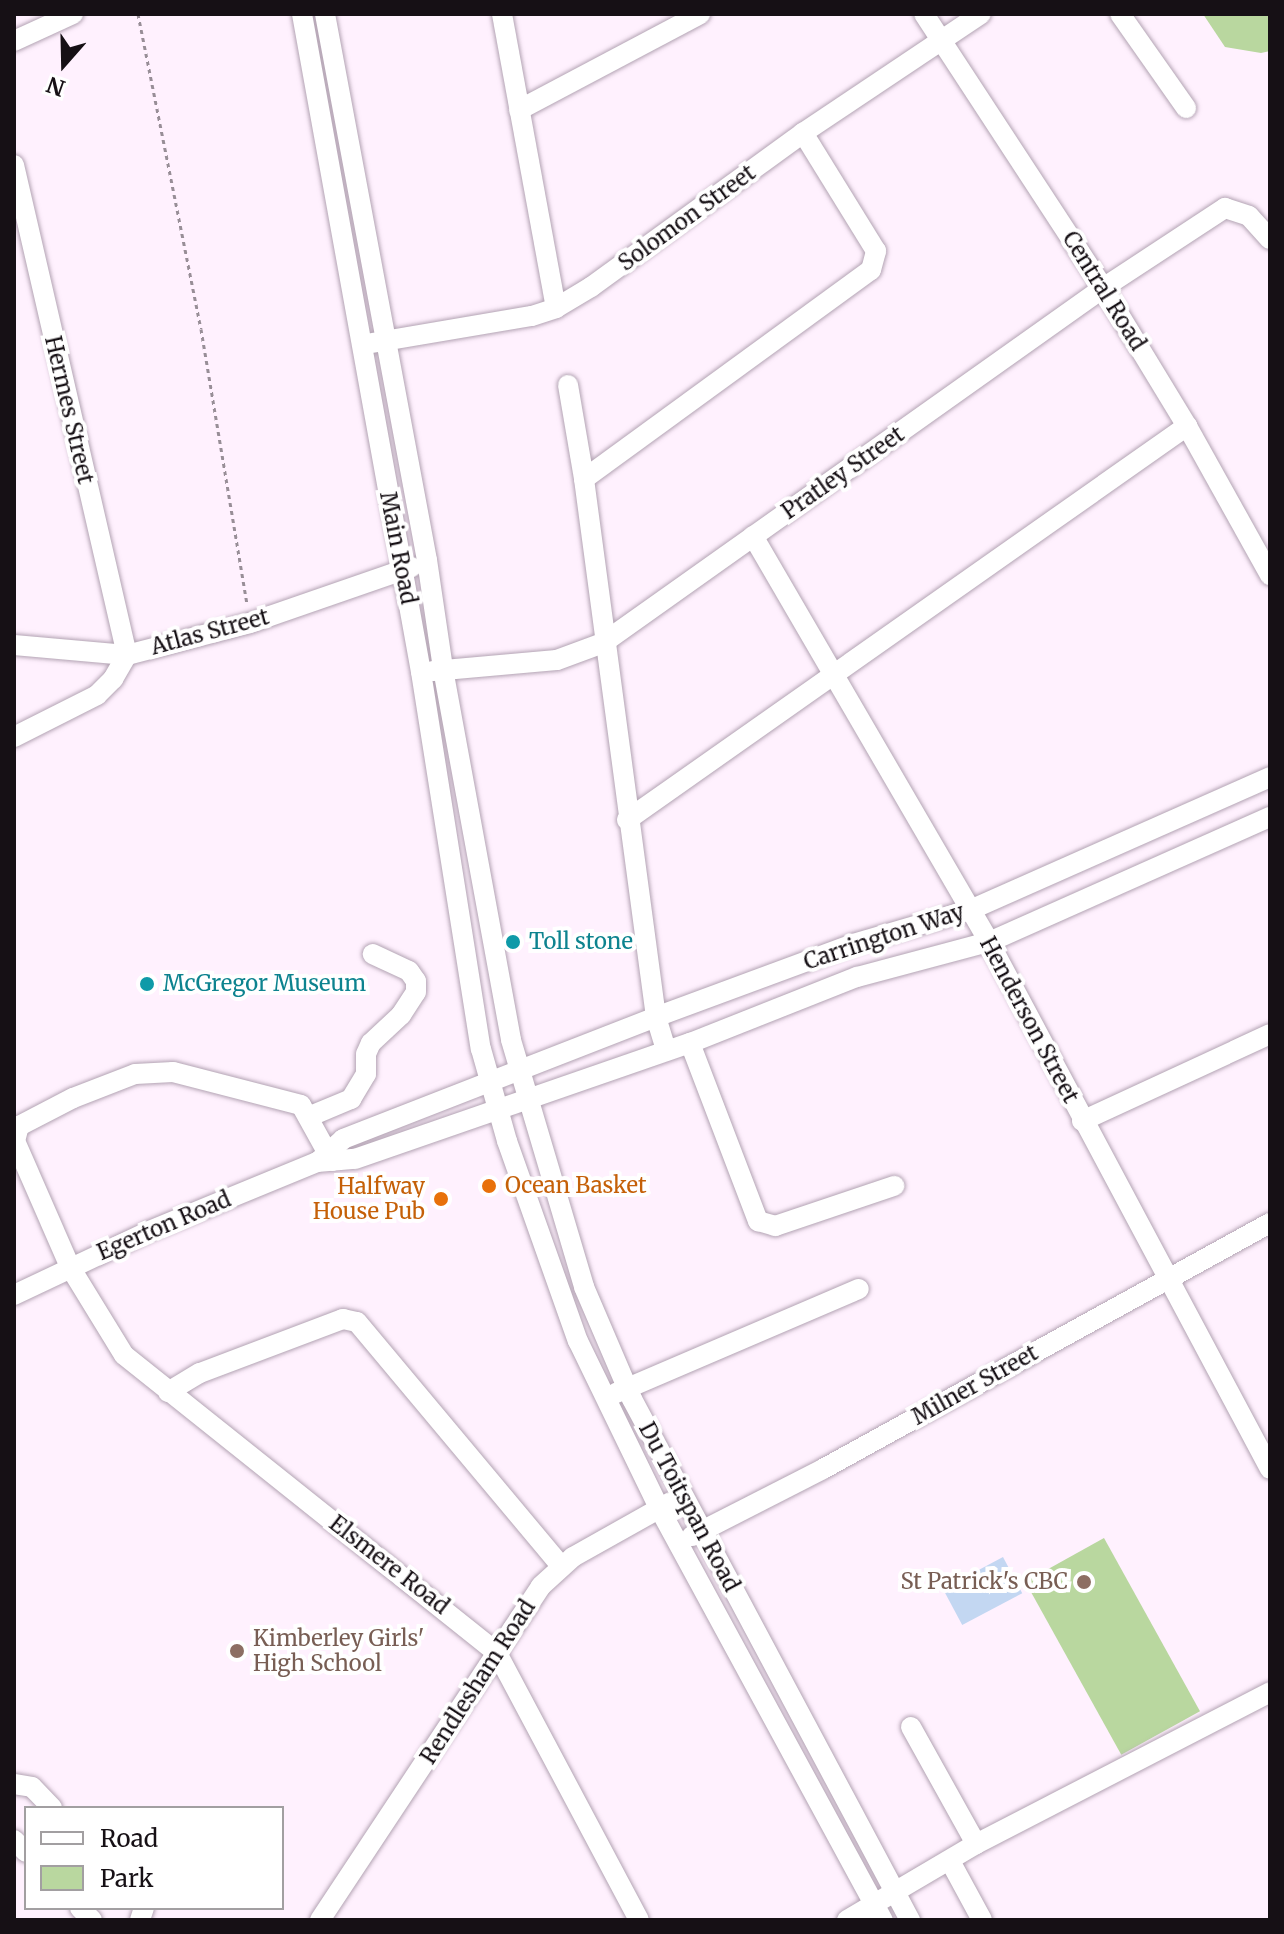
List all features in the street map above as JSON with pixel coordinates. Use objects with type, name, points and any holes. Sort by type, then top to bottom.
[{"type":"street","points":[[14,41],[73,14]]},
{"type":"street","name":"Main Road","points":[[302,14],[421,672],[481,1049],[491,1081]]},
{"type":"street","name":"Main Road","points":[[325,14],[519,1072]]},
{"type":"street","points":[[502,14],[556,308]]},
{"type":"street","points":[[519,110],[700,14]]},
{"type":"street","name":"Central Road","points":[[924,14],[1103,288],[1187,426],[1270,575]]},
{"type":"street","name":"Solomon Street","points":[[361,346],[532,316],[556,308],[591,287],[803,133],[981,14]]},
{"type":"street","points":[[1120,14],[1186,108]]},
{"type":"street","points":[[584,479],[871,270],[876,251],[803,133]]},
{"type":"street","name":"Hermes Street","points":[[14,165],[127,655]]},
{"type":"street","name":"Pratley Street","points":[[421,672],[557,660],[603,643],[1103,288],[1225,208],[1239,210],[1270,239]]},
{"type":"street","points":[[568,385],[584,479],[603,643],[656,1017],[666,1050]]},
{"type":"street","points":[[627,820],[1187,426]]},
{"type":"street","name":"Henderson Street","points":[[753,536],[989,942],[1166,1279],[1267,1458]]},
{"type":"street","name":"Atlas Street","points":[[14,737],[97,695],[113,679],[127,655],[250,623],[427,560]]},
{"type":"street","points":[[14,645],[127,655]]},
{"type":"street","name":"Carrington Way","points":[[491,1081],[853,944],[970,910],[1270,777]]},
{"type":"street","name":"Carrington Way","points":[[499,1108],[690,1043],[857,977],[989,942],[1270,817]]},
{"type":"street","points":[[325,1159],[308,1117],[351,1099],[366,1074],[366,1054],[371,1043],[401,1015],[416,992],[416,981],[409,971],[373,954]]},
{"type":"street","points":[[1082,1121],[1270,1034]]},
{"type":"street","points":[[690,1043],[758,1221],[775,1226],[894,1186]]},
{"type":"street","name":"Elsmere Road","points":[[308,1117],[301,1105],[290,1100],[199,1077],[154,1071],[135,1074],[73,1098],[19,1126],[15,1141],[17,1153],[70,1267],[124,1355],[497,1653],[639,1920]]},
{"type":"street","name":"Du Toitspan Road","points":[[519,1072],[584,1287],[626,1386],[910,1920]]},
{"type":"street","name":"Du Toitspan Road","points":[[491,1081],[562,1301],[606,1399],[678,1544],[878,1912]]},
{"type":"street","name":"Egerton Road","points":[[325,1159],[343,1139],[491,1081]]},
{"type":"street","name":"Egerton Road","points":[[14,1295],[70,1267],[325,1159],[355,1159],[499,1108]]},
{"type":"street","name":"Milner Street","points":[[678,1544],[823,1469],[1270,1223]]},
{"type":"street","points":[[606,1399],[626,1386],[859,1289]]},
{"type":"street","points":[[168,1392],[200,1373],[343,1319],[357,1322],[561,1566]]},
{"type":"street","name":"Rendlesham Road","points":[[320,1920],[541,1586],[561,1566],[684,1496]]},
{"type":"street","points":[[847,1920],[878,1912],[895,1892],[976,1844],[1270,1692]]},
{"type":"street","points":[[911,1727],[976,1844]]},
{"type":"street","points":[[14,1784],[32,1787],[50,1806]]},
{"type":"street","points":[[950,1861],[982,1920]]},
{"type":"path","points":[[138,14],[201,329],[250,623]]},
{"type":"green space","points":[[1203,14],[1270,14],[1270,51],[1261,53],[1225,47]]},
{"type":"green space","points":[[1104,1538],[1200,1711],[1121,1755],[1025,1582]]},
{"type":"water","points":[[1003,1557],[1022,1593],[962,1625],[943,1589]]},
{"type":"place","name":"Toll stone","points":[[513,942]]},
{"type":"place","name":"McGregor Museum","points":[[147,984]]},
{"type":"place","name":"Ocean Basket","points":[[489,1186]]},
{"type":"place","name":"Halfway House Pub","points":[[441,1199]]},
{"type":"place","name":"St Patrick's CBC","points":[[1084,1582]]},
{"type":"place","name":"Kimberley Girls' High School","points":[[237,1651]]}]
